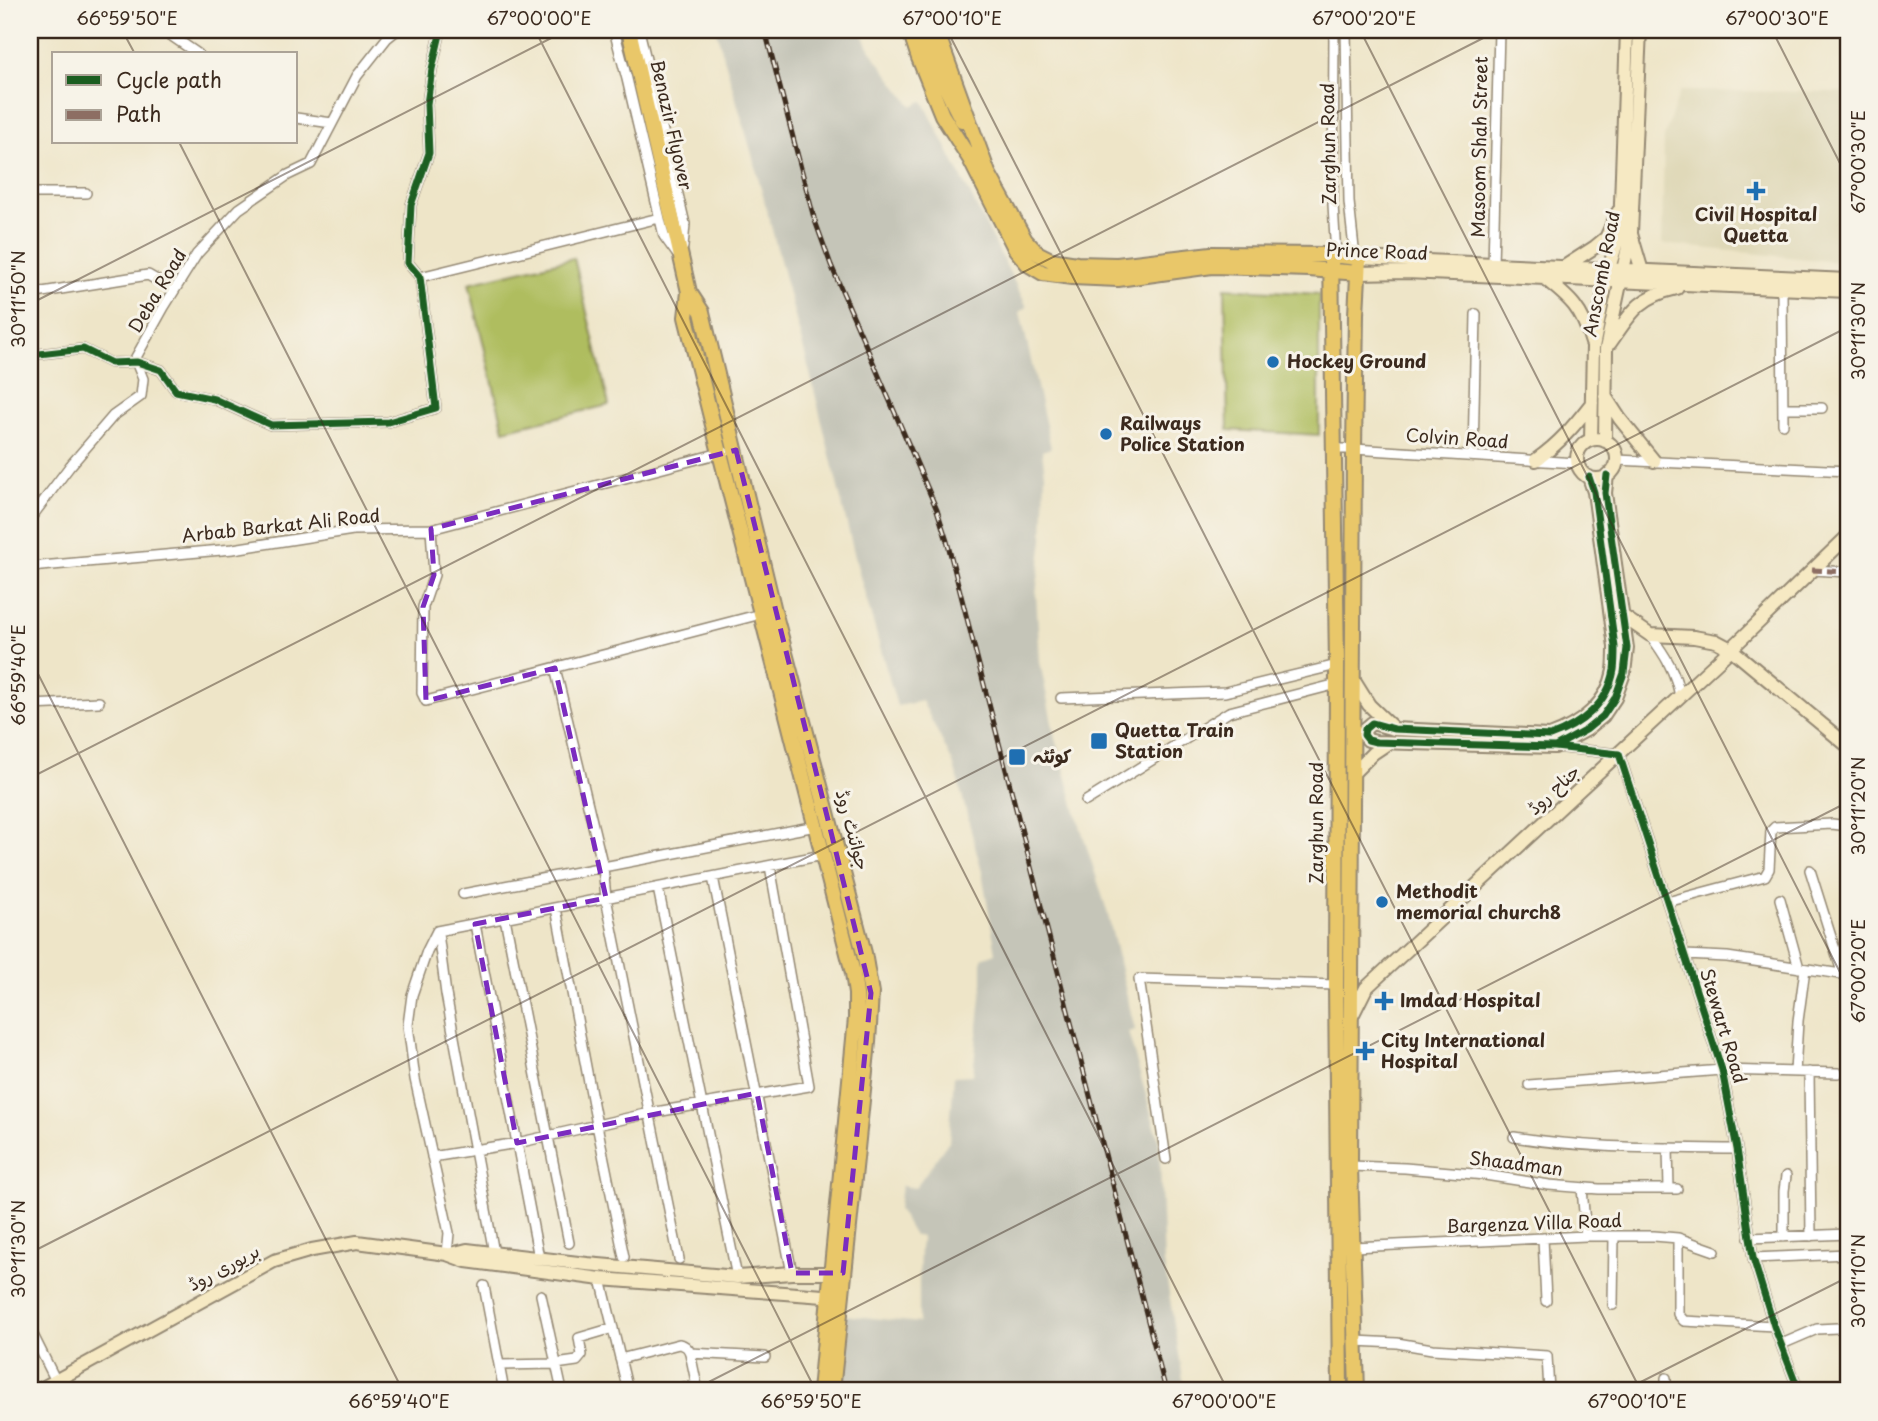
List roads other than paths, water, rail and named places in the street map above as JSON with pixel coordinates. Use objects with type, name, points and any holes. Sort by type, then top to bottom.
[{"type":"main road","name":"Benazir Flyover","points":[[629,30],[675,228]]},
{"type":"main road","points":[[910,30],[942,115],[975,156]]},
{"type":"main road","points":[[923,30],[975,156]]},
{"type":"main road","points":[[936,30],[975,156]]},
{"type":"main road","name":"Anscomb Road","points":[[1591,440],[1592,403],[1608,274],[1620,232],[1627,30]]},
{"type":"main road","name":"Anscomb Road","points":[[1605,440],[1605,396],[1599,348],[1622,275],[1631,233],[1640,30]]},
{"type":"main road","name":"Prince Road","points":[[975,156],[1015,248],[1028,264],[1043,273],[1118,279],[1212,266],[1333,260],[1406,272],[1544,278],[1608,274]]},
{"type":"main road","points":[[1563,267],[1606,238],[1621,205]]},
{"type":"main road","name":"جوائنٹ روڈ","points":[[675,228],[689,292],[687,317],[853,973],[856,994],[832,1391]]},
{"type":"main road","points":[[1631,233],[1642,271]]},
{"type":"main road","name":"Zarghun Road","points":[[1333,260],[1337,665],[1335,985],[1340,1391]]},
{"type":"main road","name":"Prince Road","points":[[1357,263],[1563,267],[1690,285],[1848,291]]},
{"type":"main road","name":"Zarghun Road","points":[[1357,263],[1350,1166],[1357,1391]]},
{"type":"main road","name":"Prince Road","points":[[1622,275],[1642,271],[1848,280]]},
{"type":"main road","points":[[1544,278],[1579,310],[1599,348],[1644,300],[1658,292],[1690,285]]},
{"type":"main road","name":"جوائنٹ روڈ","points":[[689,292],[702,312],[774,611],[870,982],[871,1018],[838,1273]]},
{"type":"main road","points":[[1605,396],[1619,419],[1654,461]]},
{"type":"main road","points":[[1536,460],[1569,433],[1592,403]]},
{"type":"main road","points":[[1591,440],[1605,440],[1615,450],[1617,460],[1614,469],[1598,478],[1589,477],[1581,471],[1577,463],[1580,449],[1591,440]]},
{"type":"main road","points":[[1589,477],[1594,492],[1615,647],[1614,671],[1598,705],[1581,721],[1550,736],[1394,729],[1372,723],[1365,729],[1364,735],[1368,740],[1388,743],[1555,747],[1586,730],[1603,716],[1615,698],[1624,673],[1627,648],[1605,492],[1607,475]]},
{"type":"main road","name":"جناح روڈ","points":[[1351,1018],[1366,988],[1680,697],[1848,536]]},
{"type":"main road","points":[[1624,617],[1650,635],[1694,637],[1716,641],[1731,649],[1848,746]]},
{"type":"main road","points":[[1354,681],[1369,705],[1394,729]]},
{"type":"main road","points":[[1353,773],[1373,753],[1388,743]]},
{"type":"main road","name":"بریوری روڈ","points":[[37,1391],[274,1261],[357,1242],[447,1254],[466,1261],[601,1279],[836,1297]]},
{"type":"main road","name":"بریوری روڈ","points":[[447,1254],[467,1250],[737,1277],[838,1273]]},
{"type":"main road","name":"جوائنٹ روڈ","points":[[820,1391],[836,1297]]},
{"type":"street","points":[[163,30],[195,52]]},
{"type":"street","name":"Deba Road","points":[[30,519],[70,466],[113,416],[141,396],[144,379],[135,359],[197,254],[239,209],[288,175],[311,164],[357,76],[387,38],[397,30]]},
{"type":"street","points":[[30,355],[83,349],[111,363],[137,362],[161,370],[176,391],[214,399],[271,425],[388,422],[436,408],[420,277],[408,264],[411,205],[429,153],[427,104],[441,30]]},
{"type":"street","points":[[614,30],[664,236],[682,261]]},
{"type":"street","points":[[639,30],[685,224],[682,261]]},
{"type":"street","name":"Zarghun Road","points":[[1333,260],[1334,30]]},
{"type":"street","name":"Zarghun Road","points":[[1346,30],[1349,202],[1357,263]]},
{"type":"street","name":"Masoom Shah Street","points":[[1493,265],[1499,30]]},
{"type":"street","points":[[298,118],[332,123]]},
{"type":"street","points":[[30,192],[86,193]]},
{"type":"street","points":[[420,277],[659,218]]},
{"type":"street","points":[[30,295],[148,275],[174,290]]},
{"type":"street","points":[[1782,289],[1783,424]]},
{"type":"street","points":[[1472,456],[1476,314]]},
{"type":"street","points":[[1783,408],[1822,408]]},
{"type":"street","name":"Colvin Road","points":[[1335,449],[1577,463]]},
{"type":"street","name":"Arbab Barkat Ali Road","points":[[30,567],[233,549],[353,530],[431,529],[736,450]]},
{"type":"street","points":[[1617,460],[1848,471]]},
{"type":"street","points":[[431,529],[434,575],[423,607],[422,693],[426,701],[761,614]]},
{"type":"street","points":[[1812,570],[1848,572]]},
{"type":"street","points":[[1650,635],[1671,664],[1680,697]]},
{"type":"street","points":[[1061,698],[1226,692],[1337,665]]},
{"type":"street","points":[[555,668],[603,867],[606,898],[679,1259]]},
{"type":"street","points":[[1086,802],[1228,712],[1337,684]]},
{"type":"street","points":[[30,705],[99,702]]},
{"type":"street","points":[[1555,747],[1619,754]]},
{"type":"street","name":"Stewart Road","points":[[1619,754],[1722,1070],[1753,1258],[1774,1326],[1800,1391]]},
{"type":"street","points":[[1667,902],[1765,876],[1769,869],[1771,831],[1774,827],[1832,824],[1848,826]]},
{"type":"street","points":[[463,894],[816,826]]},
{"type":"street","points":[[438,931],[823,855]]},
{"type":"street","points":[[432,1157],[517,1143],[650,1113],[809,1086],[770,866]]},
{"type":"street","points":[[1685,955],[1727,957],[1845,975],[1810,870]]},
{"type":"street","points":[[713,877],[792,1273]]},
{"type":"street","points":[[658,888],[737,1277]]},
{"type":"street","points":[[1780,899],[1802,968],[1795,1072]]},
{"type":"street","points":[[556,908],[624,1257]]},
{"type":"street","points":[[506,918],[569,1243]]},
{"type":"street","points":[[475,924],[539,1258]]},
{"type":"street","points":[[438,931],[446,994],[494,1253]]},
{"type":"street","points":[[438,931],[427,951],[412,995],[408,1025],[415,1079],[449,1233],[447,1254]]},
{"type":"street","points":[[1166,1159],[1139,979],[1335,985]]},
{"type":"street","points":[[1529,1085],[1722,1070],[1838,1073]]},
{"type":"street","points":[[1809,1072],[1811,1236]]},
{"type":"street","points":[[1514,1137],[1555,1144],[1610,1148],[1737,1149]]},
{"type":"street","name":"Shaadman","points":[[1350,1166],[1485,1175],[1582,1188],[1673,1189],[1668,1148]]},
{"type":"street","points":[[1784,1237],[1786,1176]]},
{"type":"street","points":[[1582,1188],[1586,1236]]},
{"type":"street","points":[[1749,1238],[1848,1234]]},
{"type":"street","name":"Bargenza Villa Road","points":[[1353,1247],[1586,1236],[1654,1236],[1678,1238],[1714,1251]]},
{"type":"street","points":[[1613,1305],[1614,1236]]},
{"type":"street","points":[[1543,1238],[1546,1301]]},
{"type":"street","points":[[1678,1238],[1678,1314],[1681,1319],[1774,1326]]},
{"type":"street","points":[[1753,1258],[1848,1254]]},
{"type":"street","points":[[601,1279],[628,1391]]},
{"type":"street","points":[[482,1391],[504,1389],[484,1286]]},
{"type":"street","points":[[541,1295],[562,1391]]},
{"type":"street","points":[[499,1365],[577,1361],[582,1355],[579,1338],[613,1328]]},
{"type":"street","points":[[1782,1344],[1817,1329],[1837,1328]]},
{"type":"street","points":[[30,1329],[56,1381]]},
{"type":"street","points":[[1355,1341],[1547,1356],[1549,1391]]},
{"type":"street","points":[[620,1359],[679,1344],[685,1345],[689,1349],[698,1388],[664,1391]]},
{"type":"street","points":[[690,1353],[765,1357]]},
{"type":"street","points":[[1666,1378],[1666,1391]]},
{"type":"railway","points":[[765,30],[814,218],[831,265],[937,510],[947,541],[1166,1391]]},
{"type":"place","name":"Civil Hospital Quetta","points":[[1756,191]]},
{"type":"place","name":"Hockey Ground","points":[[1273,362]]},
{"type":"place","name":"Railways Police Station","points":[[1106,434]]},
{"type":"place","name":"Quetta Train Station","points":[[1099,741]]},
{"type":"place","name":"کوئٹہ","points":[[1017,757]]},
{"type":"place","name":"Methodit memorial church8","points":[[1382,902]]},
{"type":"place","name":"Imdad Hospital","points":[[1384,1001]]},
{"type":"place","name":"City International Hospital","points":[[1365,1051]]}]
